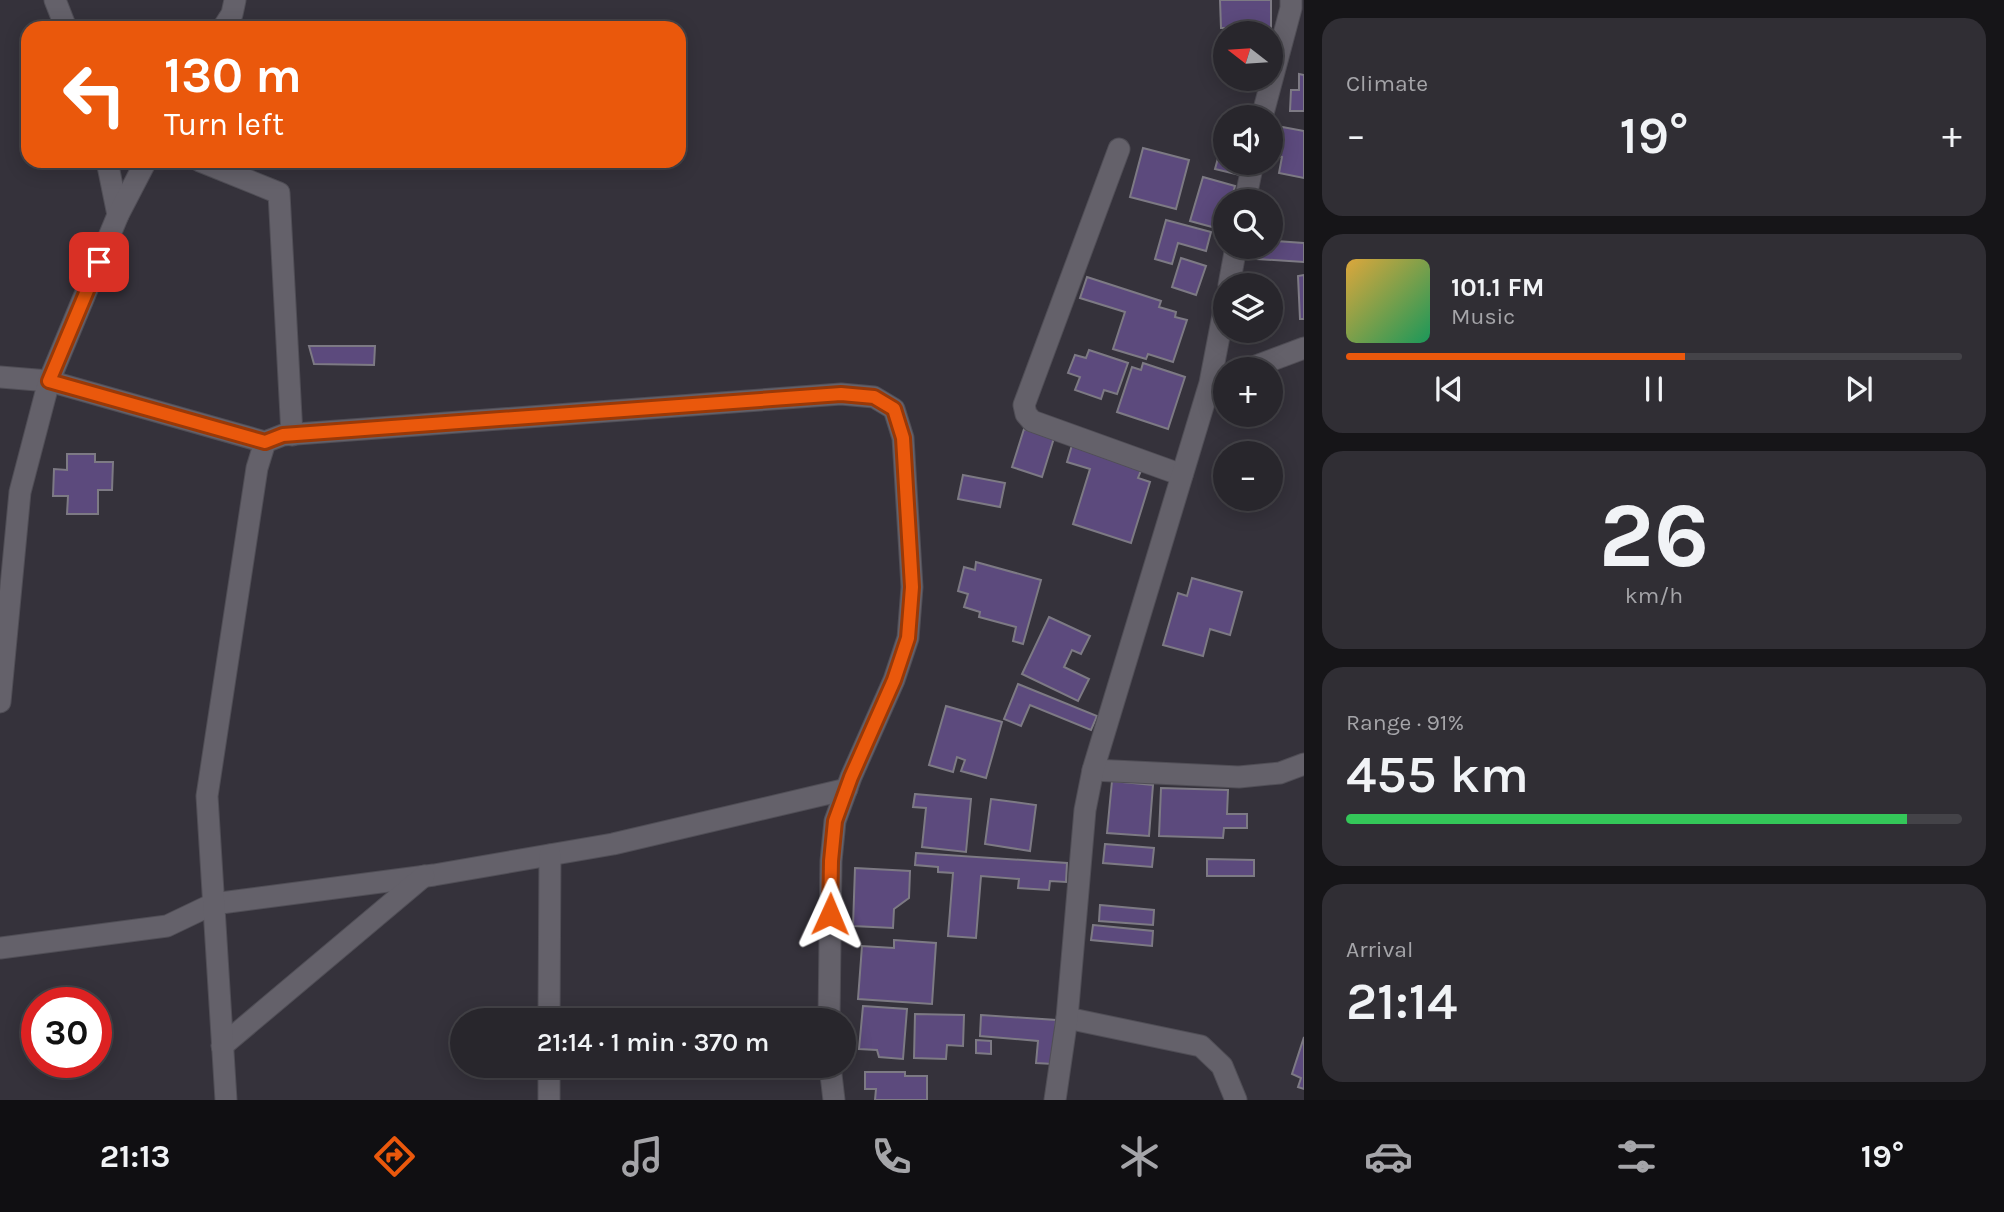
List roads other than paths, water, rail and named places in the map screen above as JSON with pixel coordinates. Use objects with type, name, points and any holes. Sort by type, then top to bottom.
[{"type":"street","points":[[55,0],[63,21]]},
{"type":"street","points":[[228,21],[235,0]]},
{"type":"street","points":[[1265,105],[1291,0]]},
{"type":"street","points":[[1119,149],[1024,405],[1026,414],[1032,421],[1182,475]]},
{"type":"street","points":[[108,168],[118,215]]},
{"type":"street","points":[[0,702],[20,492],[49,381],[118,215],[142,168]]},
{"type":"street","points":[[217,168],[279,193],[292,435]]},
{"type":"street","points":[[1280,357],[1304,348]]},
{"type":"street","points":[[0,377],[49,381],[265,442],[283,435],[841,394],[874,397],[894,409],[903,438],[912,587],[908,638],[894,680],[835,821],[831,861],[829,1008]]},
{"type":"street","points":[[1055,1100],[1067,1018],[1085,810],[1093,770],[1182,475],[1213,392]]},
{"type":"street","points":[[226,1100],[207,796],[257,468],[265,442]]},
{"type":"street","points":[[1093,770],[1239,776],[1280,774],[1304,764]]},
{"type":"street","points":[[0,948],[166,926],[213,904],[424,876],[613,844],[847,789]]},
{"type":"street","points":[[549,1008],[550,855]]},
{"type":"street","points":[[222,1046],[424,876]]},
{"type":"street","points":[[1067,1018],[1201,1046],[1223,1066],[1236,1100]]},
{"type":"street","points":[[549,1078],[549,1100]]},
{"type":"street","points":[[831,1078],[834,1100]]}]
